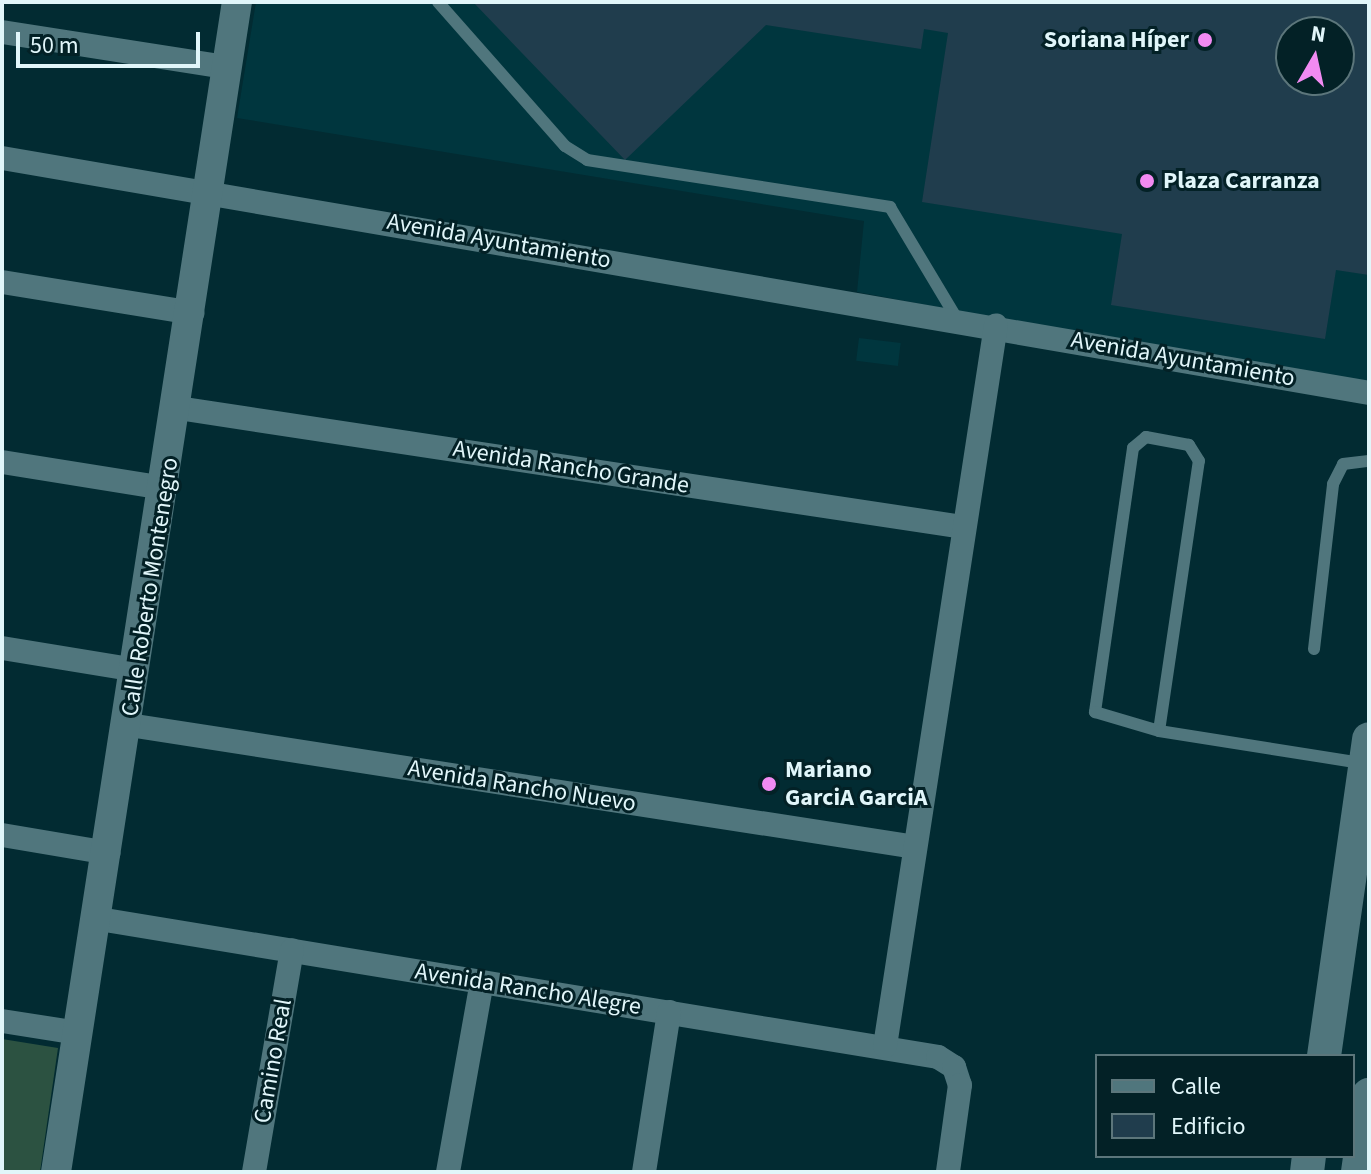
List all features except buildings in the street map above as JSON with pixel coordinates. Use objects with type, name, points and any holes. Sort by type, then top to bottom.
[{"type":"main road","points":[[1324,1054],[1368,752]]},
{"type":"main road","points":[[1358,1172],[1369,1095]]},
{"type":"street","name":"Calle Roberto Montenegro","points":[[56,1172],[99,919],[212,192],[226,67],[237,2]]},
{"type":"street","points":[[2,32],[226,67]]},
{"type":"street","name":"Avenida Ayuntamiento","points":[[2,158],[996,325],[1369,393]]},
{"type":"street","points":[[2,282],[193,313]]},
{"type":"street","points":[[885,1046],[996,325]]},
{"type":"street","name":"Avenida Rancho Grande","points":[[178,408],[963,527]]},
{"type":"street","points":[[2,462],[165,488]]},
{"type":"street","points":[[2,648],[136,670]]},
{"type":"street","name":"Avenida Rancho Nuevo","points":[[129,725],[915,847]]},
{"type":"street","points":[[2,835],[108,853]]},
{"type":"street","name":"Avenida Rancho Alegre","points":[[99,919],[938,1057],[954,1067],[960,1085],[948,1172]]},
{"type":"street","name":"Camino Real","points":[[254,1172],[292,950]]},
{"type":"street","points":[[448,1172],[482,982]]},
{"type":"street","points":[[644,1172],[669,1012]]},
{"type":"street","points":[[2,1021],[79,1033]]},
{"type":"lane","points":[[438,2],[565,146],[587,160],[890,207],[957,319]]},
{"type":"lane","points":[[1159,731],[1199,461],[1189,445],[1146,437],[1133,448],[1094,706],[1103,720],[1159,731],[1368,752]]},
{"type":"lane","points":[[1314,649],[1333,484],[1343,464],[1369,461]]},
{"type":"shaded area","name":"Plaza Carranza","points":[[256,2],[1369,2],[1369,388],[857,292],[864,221],[237,118]]},
{"type":"shaded area","points":[[859,338],[901,343],[898,366],[856,361]]},
{"type":"green space","points":[[2,1039],[58,1048],[40,1172],[2,1172]]},
{"type":"place","name":"Soriana Híper","points":[[1205,40]]},
{"type":"place","name":"Plaza Carranza","points":[[1147,181]]},
{"type":"place","name":"Mariano GarciA GarciA","points":[[769,784]]}]
